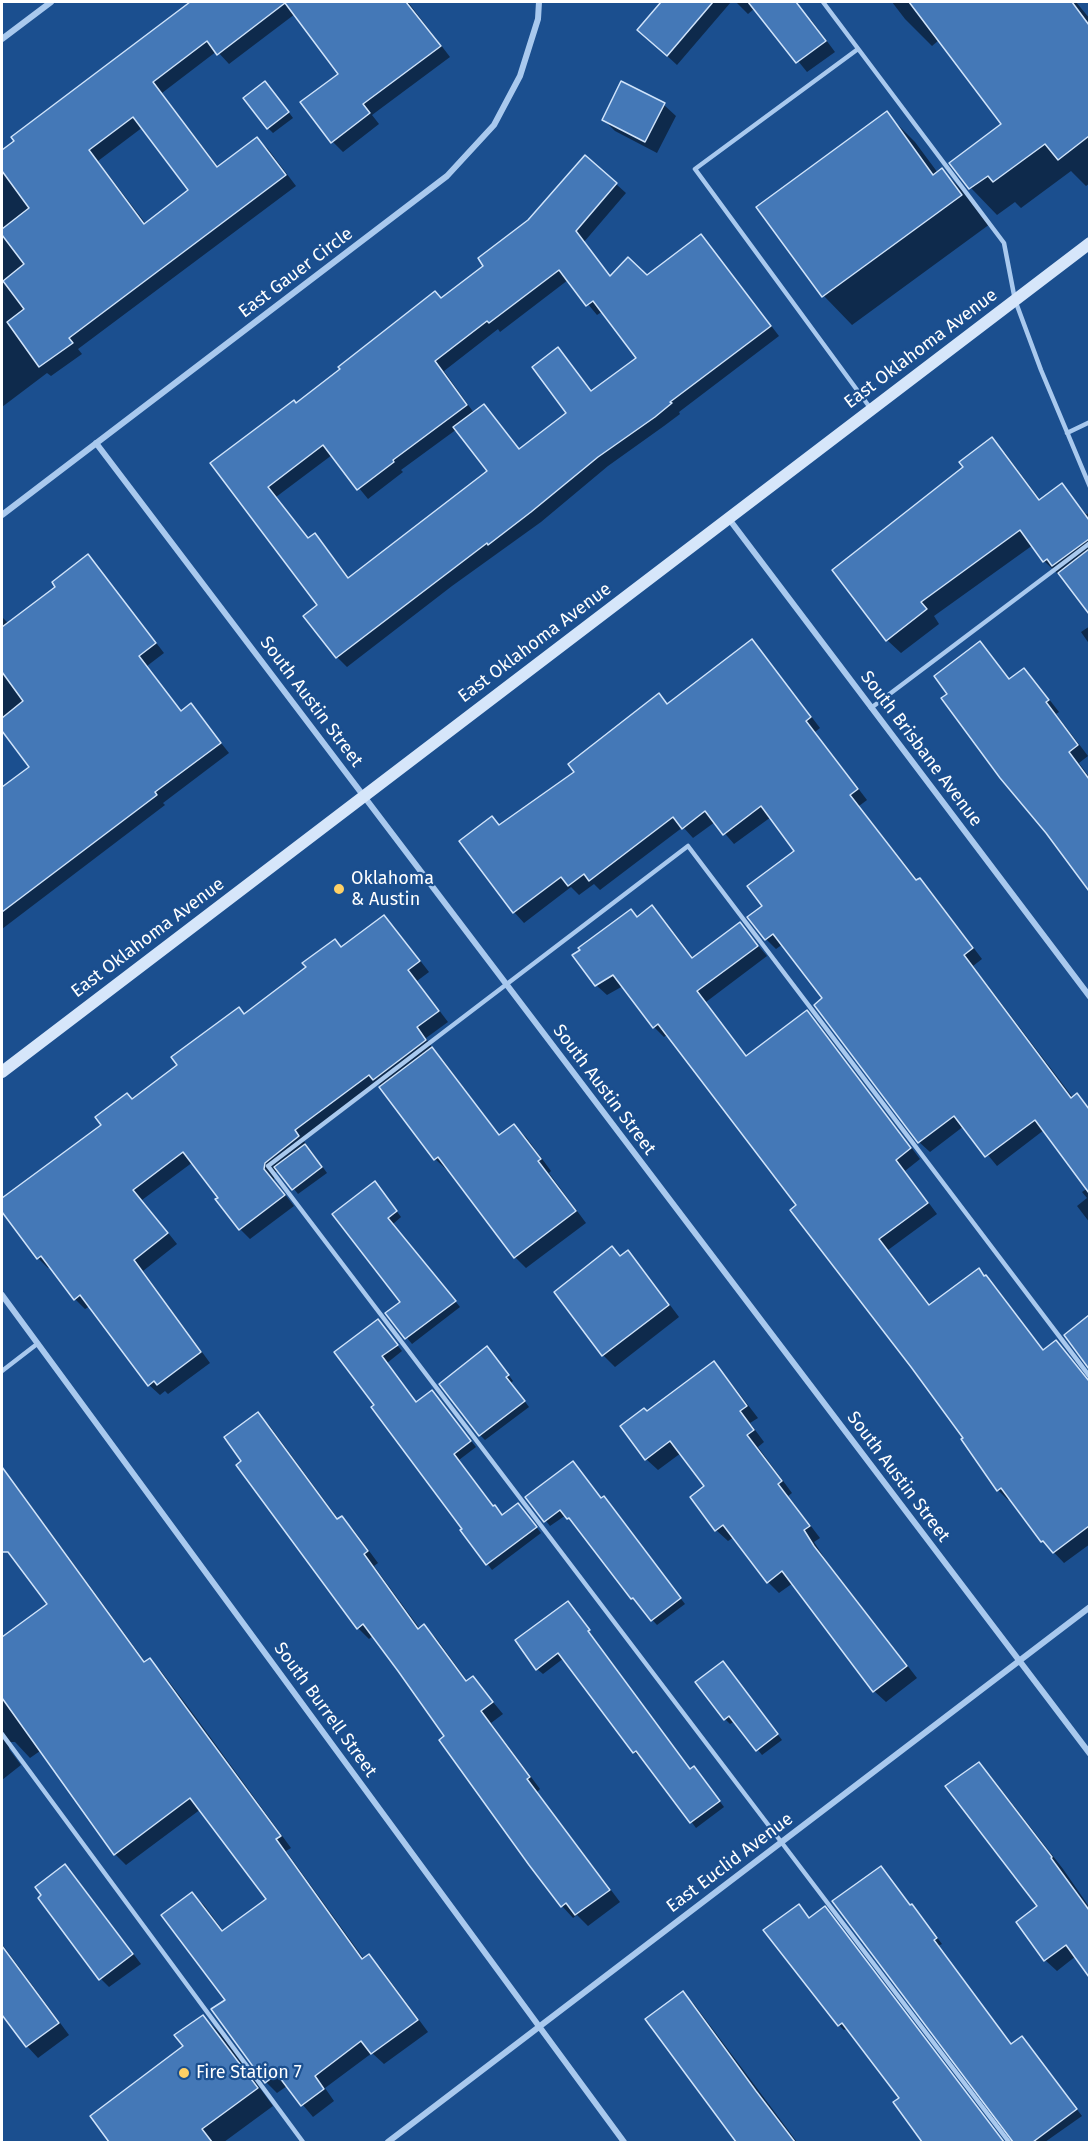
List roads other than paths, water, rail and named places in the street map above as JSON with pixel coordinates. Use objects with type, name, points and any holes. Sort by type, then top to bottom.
[{"type":"main road","name":"East Oklahoma Avenue","points":[[2,1072],[1089,243]]},
{"type":"street","points":[[2,39],[51,2]]},
{"type":"street","name":"East Gauer Circle","points":[[2,515],[447,176],[494,125],[520,76],[538,19],[539,2]]},
{"type":"street","name":"South Austin Street","points":[[96,443],[1089,1754]]},
{"type":"street","name":"South Brisbane Avenue","points":[[728,518],[1089,997]]},
{"type":"street","name":"South Burrell Street","points":[[2,1295],[624,2142]]},
{"type":"street","name":"East Euclid Avenue","points":[[388,2142],[1089,1607]]},
{"type":"lane","points":[[823,2],[1004,243],[1016,300],[1041,370],[1089,487]]},
{"type":"lane","points":[[858,49],[695,169],[871,409]]},
{"type":"lane","points":[[1067,432],[1089,422]]},
{"type":"lane","points":[[871,708],[1089,543]]},
{"type":"lane","points":[[1010,2142],[268,1166],[688,846],[1089,1377]]},
{"type":"lane","points":[[2,1371],[37,1344]]},
{"type":"lane","points":[[2,1734],[303,2142]]},
{"type":"place","name":"Oklahoma & Austin","points":[[339,889]]},
{"type":"place","name":"Fire Station 7","points":[[184,2073]]}]
